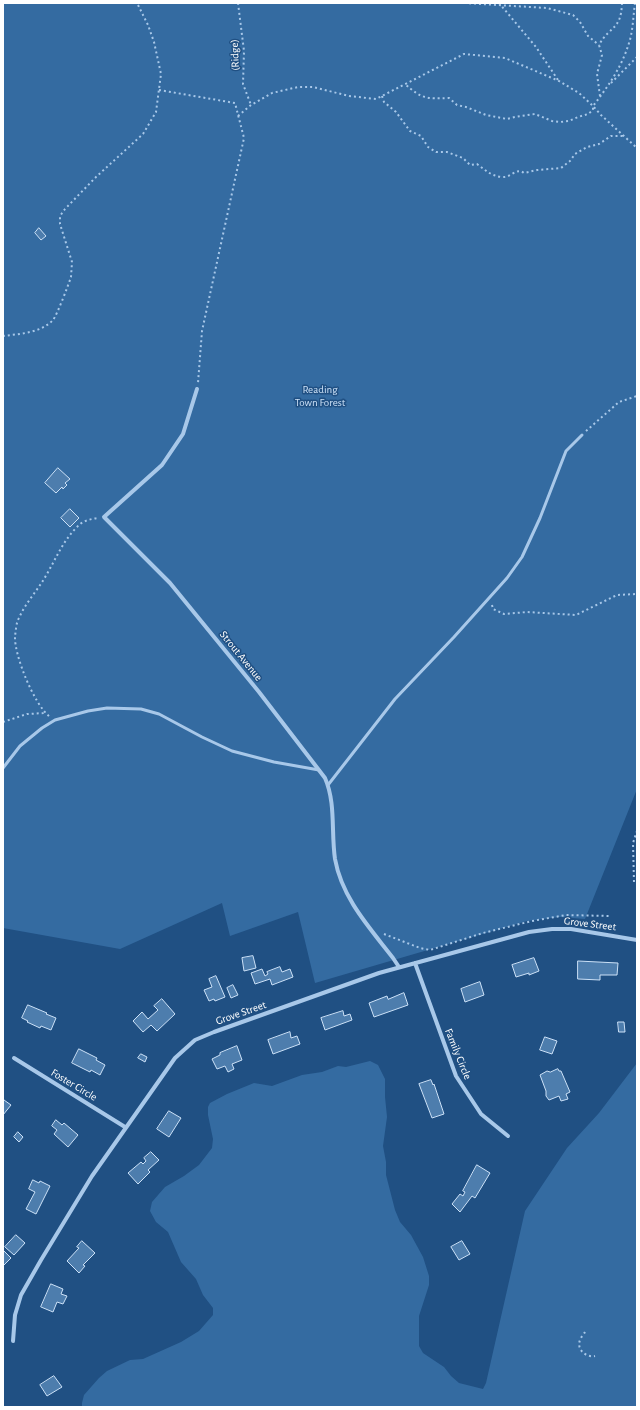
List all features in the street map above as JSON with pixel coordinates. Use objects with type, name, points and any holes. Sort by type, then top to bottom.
[{"type":"street","points":[[104,517],[162,465],[183,434],[197,389]]},
{"type":"street","name":"Strout Avenue","points":[[104,517],[170,583],[259,692],[325,778],[328,785],[332,806],[334,844],[339,878],[351,903],[399,967]]},
{"type":"street","name":"Grove Street","points":[[13,1341],[15,1315],[21,1295],[92,1176],[175,1058],[195,1040],[352,982],[399,967],[512,936],[541,930],[571,929],[637,940]]},
{"type":"street","name":"Family Circle","points":[[415,963],[456,1076],[481,1114],[508,1136]]},
{"type":"street","name":"Foster Circle","points":[[14,1058],[126,1127]]},
{"type":"lane","points":[[328,785],[395,699],[507,578],[522,557],[540,518],[566,451],[582,435]]},
{"type":"lane","points":[[3,768],[20,746],[42,728],[55,720],[88,711],[107,708],[141,709],[159,714],[232,751],[274,762],[319,770]]},
{"type":"path","points":[[3,336],[31,331],[53,320],[71,277],[72,270],[72,262],[60,224],[60,216],[96,177],[143,134],[156,112],[162,74],[154,42],[148,25],[137,3]]},
{"type":"path","name":"(Ridge)","points":[[238,3],[244,51],[243,84],[251,105]]},
{"type":"path","points":[[464,3],[547,8],[573,15],[580,22],[588,36],[599,44],[602,55],[597,74],[600,96]]},
{"type":"path","points":[[599,44],[604,36],[615,28],[619,22],[622,3]]},
{"type":"path","points":[[405,84],[424,98],[448,98],[456,105],[466,106],[486,115],[507,120],[514,117],[535,114],[560,122],[569,121],[588,114],[593,110],[593,106],[609,84],[629,45],[635,3]]},
{"type":"path","points":[[500,4],[536,47],[559,81]]},
{"type":"path","points":[[238,116],[251,105],[272,93],[298,87],[313,87],[349,96],[376,99],[464,54],[505,58],[559,81],[579,93],[637,148]]},
{"type":"path","points":[[609,84],[637,56]]},
{"type":"path","points":[[159,90],[235,103],[244,138],[202,331],[197,389]]},
{"type":"path","points":[[382,96],[384,102],[396,112],[410,131],[421,136],[428,146],[436,152],[447,152],[463,158],[470,165],[477,164],[490,174],[503,178],[511,175],[517,170],[521,170],[524,173],[537,170],[561,168],[570,161],[575,154],[587,147],[599,144],[612,136],[623,136]]},
{"type":"path","points":[[582,435],[619,402],[637,396]]},
{"type":"path","points":[[55,720],[45,713],[37,701],[17,655],[15,644],[18,619],[67,538],[80,524],[91,518],[104,517]]},
{"type":"path","points":[[489,598],[493,609],[504,614],[527,612],[576,616],[617,594],[637,594]]},
{"type":"path","points":[[3,722],[27,714],[45,713]]},
{"type":"path","points":[[634,882],[633,843],[637,832]]},
{"type":"path","points":[[373,932],[388,935],[420,948],[430,950],[483,933],[532,921],[566,915],[609,916]]},
{"type":"path","points":[[586,1332],[580,1340],[580,1348],[586,1356],[595,1356]]},
{"type":"green space","name":"Reading Town Forest","points":[[3,3],[637,3],[637,789],[585,919],[560,917],[527,921],[315,983],[298,912],[230,936],[222,903],[120,949],[3,928]]},
{"type":"green space","points":[[370,1061],[378,1065],[385,1079],[387,1117],[383,1146],[386,1162],[386,1175],[395,1210],[400,1222],[411,1235],[423,1257],[429,1276],[429,1285],[419,1316],[419,1346],[423,1353],[444,1367],[459,1383],[483,1389],[486,1383],[525,1211],[567,1148],[599,1113],[637,1063],[637,1407],[82,1407],[84,1395],[107,1371],[130,1360],[143,1359],[181,1342],[199,1331],[213,1315],[213,1308],[203,1295],[196,1279],[181,1262],[168,1232],[156,1222],[150,1211],[152,1202],[165,1187],[199,1165],[212,1148],[213,1139],[208,1115],[208,1107],[210,1103],[254,1083],[272,1086],[302,1075],[322,1072],[338,1066],[346,1067]]},
{"type":"building","points":[[39,228],[46,236],[41,240],[35,233]]},
{"type":"building","points":[[58,468],[70,479],[65,483],[67,485],[63,489],[62,487],[56,493],[45,483]]},
{"type":"building","points":[[70,509],[79,518],[70,527],[61,518]]},
{"type":"building","points":[[253,956],[256,968],[244,971],[242,958]]},
{"type":"building","points":[[534,958],[539,971],[529,975],[529,973],[516,977],[512,965]]},
{"type":"building","points":[[578,961],[618,963],[617,975],[600,975],[600,980],[578,979]]},
{"type":"building","points":[[280,967],[282,972],[290,969],[293,977],[272,985],[270,979],[255,984],[251,973],[262,969],[265,976],[268,974],[267,972]]},
{"type":"building","points":[[216,976],[225,997],[215,1001],[214,999],[209,1001],[204,990],[212,987],[209,979]]},
{"type":"building","points":[[480,982],[484,995],[465,1002],[461,989]]},
{"type":"building","points":[[233,985],[238,995],[231,998],[227,988]]},
{"type":"building","points":[[404,993],[408,1005],[374,1017],[369,1003],[387,996],[388,999]]},
{"type":"building","points":[[162,999],[175,1014],[157,1031],[151,1025],[143,1032],[133,1021],[142,1012],[148,1019],[158,1010],[154,1006]]},
{"type":"building","points":[[28,1005],[56,1018],[51,1030],[41,1026],[40,1028],[22,1018]]},
{"type":"building","points":[[343,1011],[344,1016],[350,1014],[352,1020],[325,1030],[321,1018]]},
{"type":"building","points":[[618,1022],[624,1022],[625,1032],[619,1032]]},
{"type":"building","points":[[290,1032],[291,1038],[297,1036],[300,1044],[273,1054],[268,1040]]},
{"type":"building","points":[[545,1037],[557,1041],[552,1054],[540,1050]]},
{"type":"building","points":[[237,1046],[242,1060],[232,1064],[234,1069],[228,1072],[225,1066],[217,1069],[212,1059],[220,1055],[220,1053]]},
{"type":"building","points":[[79,1049],[97,1058],[96,1060],[105,1065],[100,1075],[72,1063]]},
{"type":"building","points":[[141,1054],[147,1057],[145,1062],[138,1058]]},
{"type":"building","points":[[558,1069],[561,1071],[570,1092],[566,1094],[568,1099],[561,1101],[559,1096],[549,1100],[546,1096],[546,1091],[540,1075],[547,1071],[550,1072]]},
{"type":"building","points":[[431,1080],[433,1085],[434,1084],[444,1114],[432,1118],[419,1084]]},
{"type":"building","points":[[4,1100],[11,1105],[3,1115],[3,1101]]},
{"type":"building","points":[[169,1111],[181,1118],[169,1137],[157,1129]]},
{"type":"building","points":[[56,1120],[62,1125],[64,1123],[78,1135],[68,1147],[54,1134],[57,1130],[52,1126]]},
{"type":"building","points":[[18,1132],[23,1137],[19,1142],[14,1137]]},
{"type":"building","points":[[151,1152],[159,1160],[148,1170],[150,1172],[138,1184],[128,1173],[141,1162],[143,1164],[146,1161],[144,1158]]},
{"type":"building","points":[[477,1165],[490,1173],[475,1198],[472,1196],[460,1212],[452,1204],[460,1194],[463,1196],[465,1192],[463,1191]]},
{"type":"building","points":[[33,1180],[39,1183],[40,1181],[50,1186],[36,1214],[26,1209],[35,1192],[29,1189]]},
{"type":"building","points":[[16,1235],[25,1243],[14,1255],[5,1247]]},
{"type":"building","points":[[82,1241],[95,1253],[83,1265],[85,1266],[79,1273],[67,1261],[79,1248],[77,1247]]},
{"type":"building","points":[[462,1241],[470,1254],[459,1260],[451,1247]]},
{"type":"building","points":[[3,1250],[11,1258],[3,1266]]},
{"type":"building","points":[[51,1284],[63,1289],[61,1294],[67,1296],[63,1304],[57,1302],[53,1312],[41,1307]]},
{"type":"building","points":[[54,1376],[62,1387],[47,1396],[40,1385]]}]
